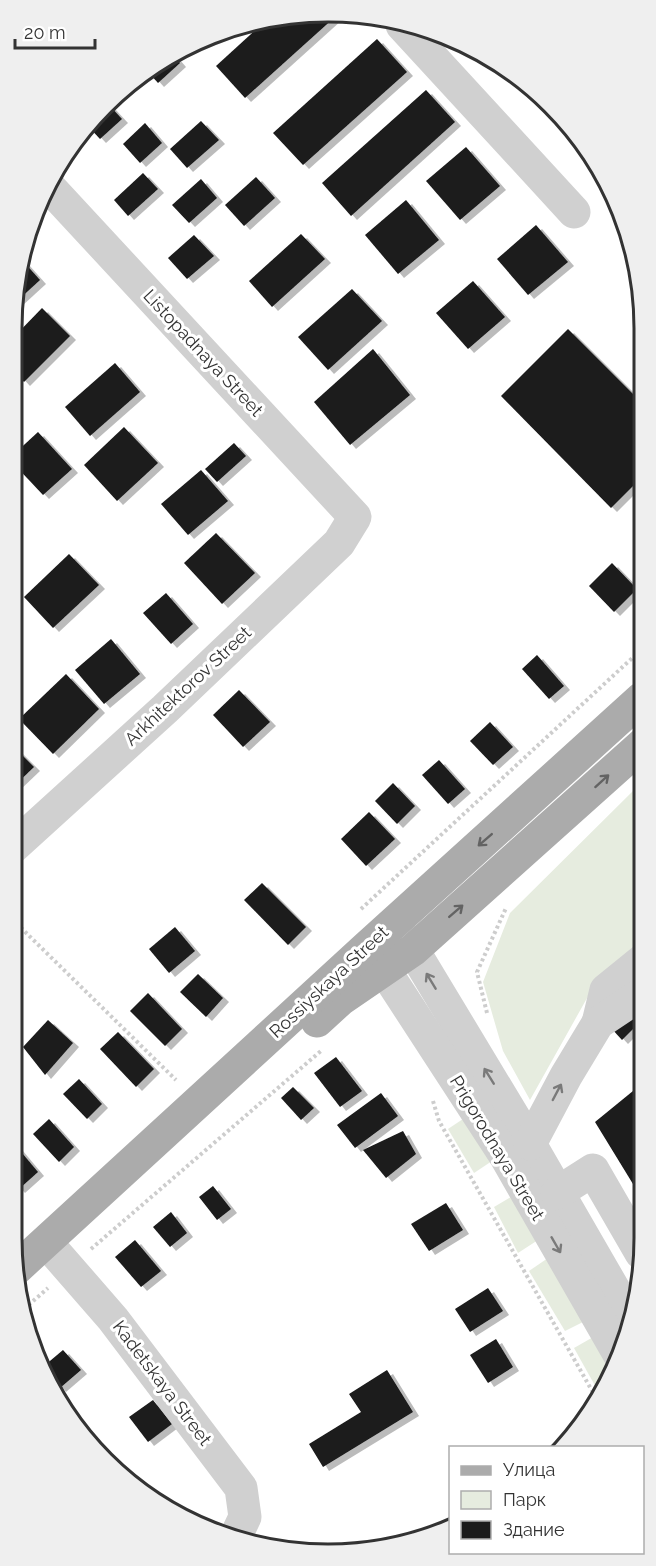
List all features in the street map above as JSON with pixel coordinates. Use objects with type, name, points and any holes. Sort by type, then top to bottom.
[{"type":"main road","name":"Rossiyskaya Street","points":[[26,1287],[340,1000],[375,959],[393,923],[634,705]]},
{"type":"main road","name":"Rossiyskaya Street","points":[[375,959],[412,950],[634,760]]},
{"type":"main road","name":"Rossiyskaya Street","points":[[24,1267],[58,1256]]},
{"type":"street","points":[[410,34],[574,212]]},
{"type":"street","name":"Listopadnaya Street","points":[[54,192],[356,517]]},
{"type":"street","name":"Arkhitektorov Street","points":[[22,839],[165,709],[339,543],[356,517]]},
{"type":"street","name":"Prigorodnaya Street","points":[[393,923],[412,950],[530,1144],[625,1309]]},
{"type":"street","name":"Prigorodnaya Street","points":[[375,959],[507,1157],[614,1345]]},
{"type":"street","points":[[530,1144],[566,1076],[598,1023],[606,990],[634,967]]},
{"type":"street","points":[[598,1023],[634,999]]},
{"type":"street","points":[[557,1193],[593,1170],[634,1241]]},
{"type":"street","name":"Kadetskaya Street","points":[[58,1256],[113,1319],[241,1488],[246,1517],[239,1530]]},
{"type":"path","points":[[488,1017],[477,972],[508,904]]},
{"type":"path","points":[[22,929],[176,1080]]},
{"type":"path","points":[[58,1256],[330,1043]]},
{"type":"path","points":[[439,1121],[593,1392]]},
{"type":"green space","points":[[634,790],[634,954],[591,991],[530,1100],[503,1051],[483,982],[510,913]]},
{"type":"green space","points":[[466,1117],[492,1161],[474,1173],[448,1129]]},
{"type":"green space","points":[[516,1194],[538,1240],[518,1253],[494,1207]]},
{"type":"green space","points":[[548,1258],[585,1321],[565,1331],[529,1271]]},
{"type":"green space","points":[[595,1336],[608,1359],[595,1386],[574,1348]]},
{"type":"building","points":[[329,22],[245,98],[216,66],[254,32],[288,25]]},
{"type":"building","points":[[377,39],[407,72],[303,165],[273,133]]},
{"type":"building","points":[[178,61],[180,63],[158,83],[153,78]]},
{"type":"building","points":[[426,90],[455,122],[351,216],[322,183]]},
{"type":"building","points":[[114,110],[122,119],[100,139],[94,132]]},
{"type":"building","points":[[201,121],[219,140],[187,168],[170,149]]},
{"type":"building","points":[[145,123],[162,143],[140,163],[123,144]]},
{"type":"building","points":[[466,147],[500,186],[460,220],[426,181]]},
{"type":"building","points":[[143,173],[158,189],[128,216],[114,200]]},
{"type":"building","points":[[256,177],[275,198],[244,226],[225,205]]},
{"type":"building","points":[[201,179],[217,198],[189,223],[172,205]]},
{"type":"building","points":[[406,200],[439,240],[398,274],[365,235]]},
{"type":"building","points":[[536,225],[568,262],[528,295],[497,259]]},
{"type":"building","points":[[301,234],[325,259],[272,307],[249,281]]},
{"type":"building","points":[[194,235],[214,256],[187,279],[168,258]]},
{"type":"building","points":[[28,267],[40,280],[24,294]]},
{"type":"building","points":[[473,281],[505,317],[468,349],[436,313]]},
{"type":"building","points":[[352,289],[382,321],[328,370],[298,337]]},
{"type":"building","points":[[42,308],[70,336],[24,382],[22,380],[22,329]]},
{"type":"building","points":[[568,329],[634,395],[634,485],[611,508],[501,396]]},
{"type":"building","points":[[373,349],[410,395],[350,445],[314,402]]},
{"type":"building","points":[[115,363],[140,392],[90,436],[65,407]]},
{"type":"building","points":[[124,427],[158,463],[117,501],[84,465]]},
{"type":"building","points":[[38,432],[72,469],[43,495],[22,473],[22,447]]},
{"type":"building","points":[[234,443],[246,456],[217,482],[205,469]]},
{"type":"building","points":[[201,470],[228,501],[188,535],[161,504]]},
{"type":"building","points":[[216,533],[255,573],[222,604],[184,563]]},
{"type":"building","points":[[69,554],[99,585],[53,628],[24,597]]},
{"type":"building","points":[[612,563],[634,586],[634,592],[614,612],[589,586]]},
{"type":"building","points":[[166,593],[193,624],[171,644],[143,613]]},
{"type":"building","points":[[111,639],[140,674],[104,704],[75,670]]},
{"type":"building","points":[[537,655],[564,686],[549,699],[522,669]]},
{"type":"building","points":[[66,674],[99,709],[53,754],[22,722],[22,716]]},
{"type":"building","points":[[239,690],[270,722],[243,747],[213,715]]},
{"type":"building","points":[[490,722],[513,747],[493,765],[470,741]]},
{"type":"building","points":[[22,755],[34,767],[22,778]]},
{"type":"building","points":[[439,760],[465,789],[448,804],[422,775]]},
{"type":"building","points":[[393,783],[415,806],[397,824],[375,801]]},
{"type":"building","points":[[369,812],[395,839],[366,866],[341,839]]},
{"type":"building","points":[[262,883],[306,927],[288,945],[244,900]]},
{"type":"building","points":[[175,927],[195,951],[169,973],[149,949]]},
{"type":"building","points":[[198,974],[223,998],[206,1017],[180,992]]},
{"type":"building","points":[[634,989],[634,1028],[622,1040],[601,1017]]},
{"type":"building","points":[[148,993],[182,1029],[165,1046],[130,1011]]},
{"type":"building","points":[[48,1020],[73,1043],[45,1075],[23,1047]]},
{"type":"building","points":[[118,1032],[154,1069],[136,1087],[100,1049]]},
{"type":"building","points":[[336,1057],[362,1091],[340,1107],[314,1073]]},
{"type":"building","points":[[79,1079],[102,1104],[87,1119],[63,1094]]},
{"type":"building","points":[[293,1087],[314,1108],[301,1120],[281,1098]]},
{"type":"building","points":[[634,1090],[634,1186],[595,1122]]},
{"type":"building","points":[[381,1093],[398,1116],[355,1148],[337,1125]]},
{"type":"building","points":[[49,1119],[74,1147],[59,1162],[33,1134]]},
{"type":"building","points":[[403,1131],[416,1154],[386,1178],[363,1150]]},
{"type":"building","points":[[22,1153],[38,1172],[22,1186]]},
{"type":"building","points":[[213,1186],[231,1209],[217,1220],[199,1197]]},
{"type":"building","points":[[446,1203],[463,1230],[429,1251],[411,1224]]},
{"type":"building","points":[[171,1212],[187,1233],[170,1247],[153,1227]]},
{"type":"building","points":[[135,1240],[161,1271],[141,1287],[115,1257]]},
{"type":"building","points":[[488,1288],[503,1311],[470,1332],[455,1309]]},
{"type":"building","points":[[496,1339],[513,1367],[488,1383],[470,1355]]},
{"type":"building","points":[[63,1350],[81,1370],[61,1387],[49,1362]]},
{"type":"building","points":[[387,1370],[413,1412],[323,1467],[309,1444],[361,1412],[349,1394]]},
{"type":"building","points":[[153,1400],[172,1424],[148,1442],[129,1417]]}]
